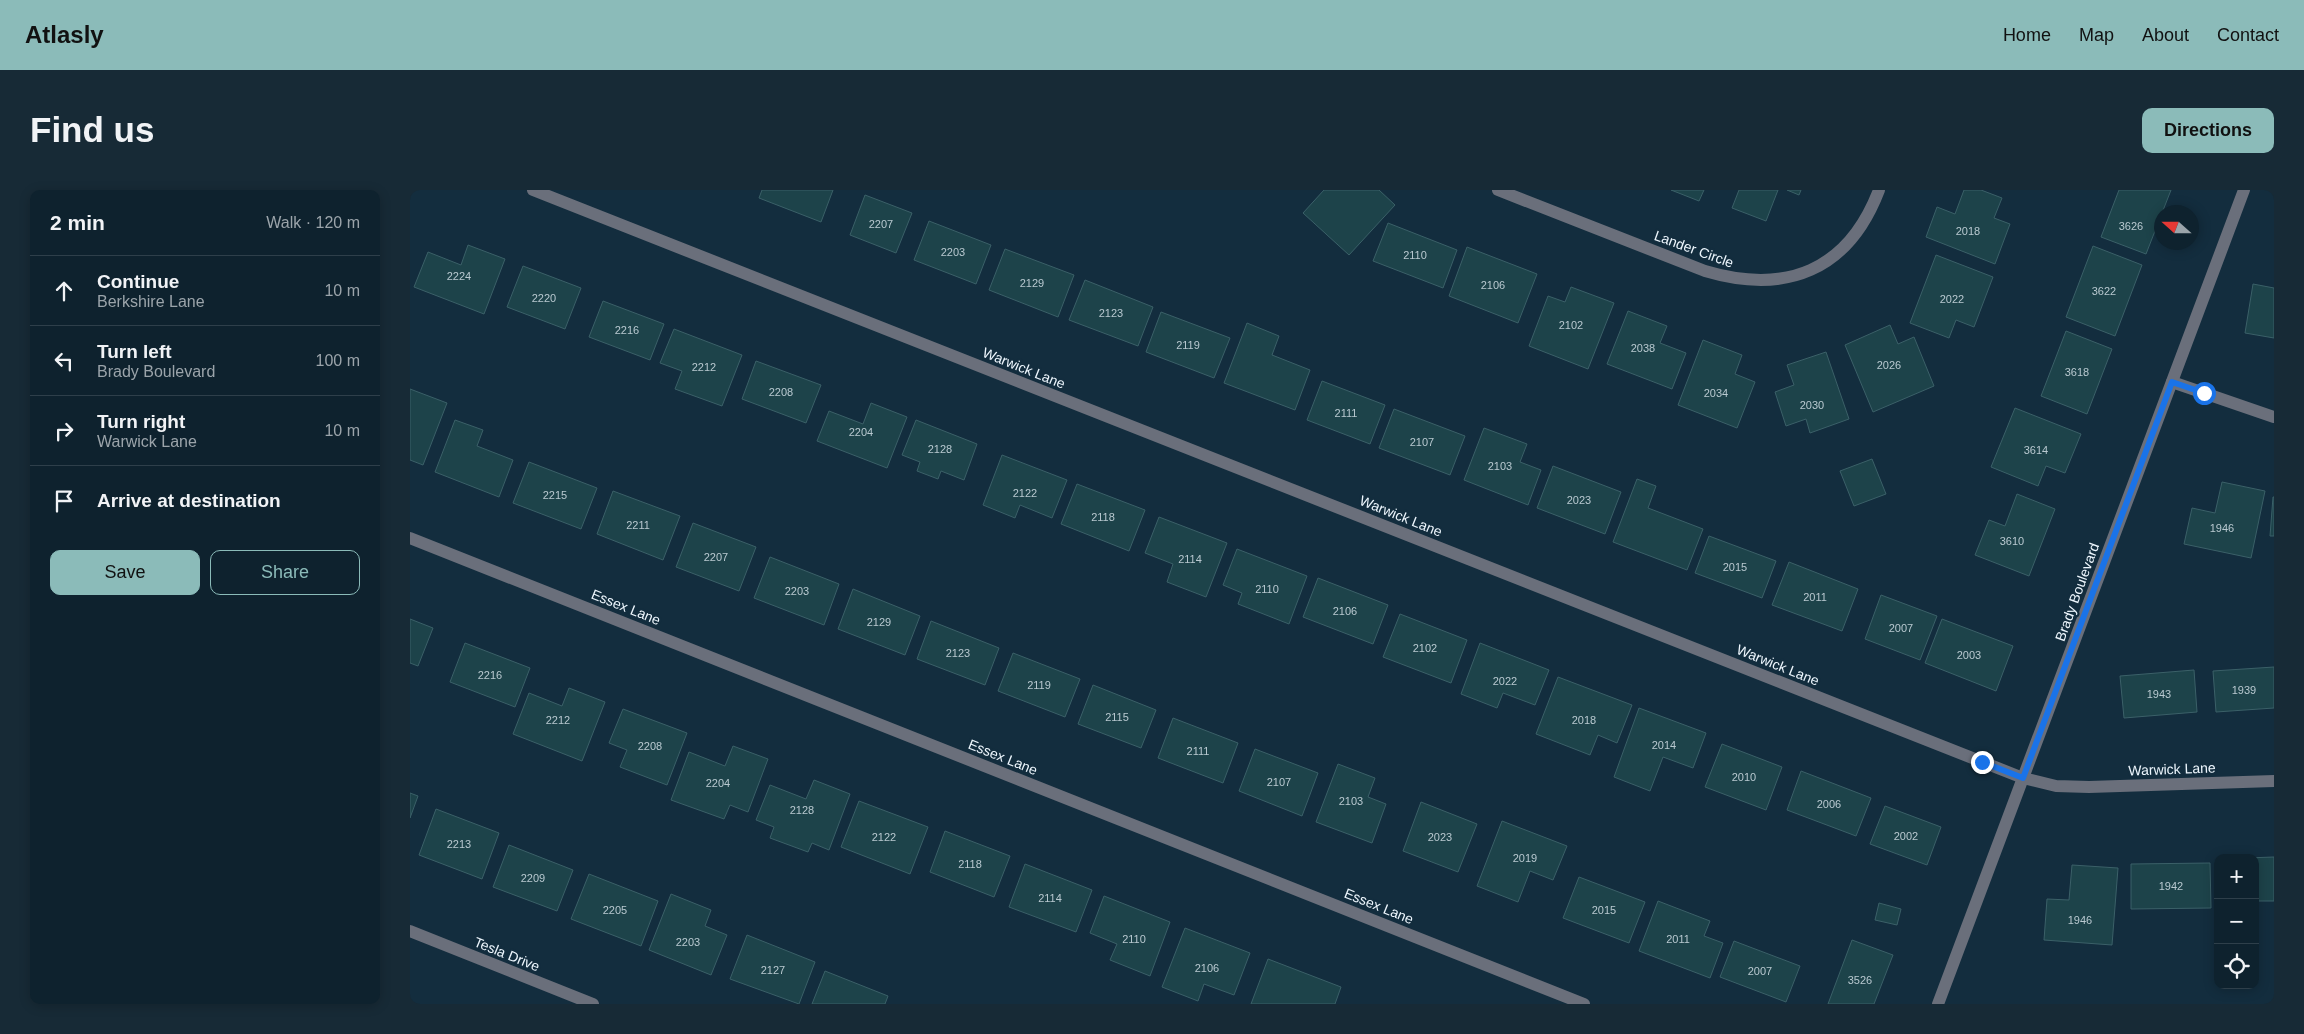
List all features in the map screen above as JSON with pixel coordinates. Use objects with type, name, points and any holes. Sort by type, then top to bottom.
[{"type":"street","name":"Warwick Lane","points":[[534,190],[2023,778],[2056,786],[2089,787],[2274,781]]},
{"type":"street","name":"Lander Circle","points":[[1498,190],[1706,272],[1731,279],[1757,282],[1784,279],[1815,268],[1838,254],[1856,234],[1879,190]]},
{"type":"street","name":"Brady Boulevard","points":[[1938,1004],[2244,190]]},
{"type":"street","points":[[2172,382],[2274,416]]},
{"type":"street","name":"Essex Lane","points":[[410,538],[1584,1004]]},
{"type":"street","name":"Tesla Drive","points":[[410,931],[593,1004]]},
{"type":"building","points":[[762,190],[833,190],[821,222],[759,198]]},
{"type":"building","points":[[1324,190],[1379,190],[1395,205],[1349,255],[1303,213]]},
{"type":"building","points":[[1671,190],[1704,190],[1699,201]]},
{"type":"building","points":[[1739,190],[1778,190],[1766,221],[1732,208]]},
{"type":"building","points":[[1787,190],[1801,190],[1799,195]]},
{"type":"building","points":[[1964,190],[1981,190],[2002,198],[1994,218],[2010,224],[1995,264],[1926,237],[1937,207],[1955,214]]},
{"type":"building","points":[[2119,190],[2171,190],[2165,205],[2154,205],[2154,234],[2146,254],[2101,237]]},
{"type":"building","points":[[865,195],[912,213],[896,253],[850,235]]},
{"type":"building","points":[[929,221],[991,245],[976,284],[914,260]]},
{"type":"building","points":[[1388,223],[1457,250],[1443,288],[1373,261]]},
{"type":"building","points":[[468,245],[505,259],[484,314],[414,287],[428,252],[461,265]]},
{"type":"building","points":[[2093,246],[2142,265],[2115,336],[2066,317]]},
{"type":"building","points":[[1467,247],[1537,274],[1518,323],[1449,296]]},
{"type":"building","points":[[1005,249],[1074,275],[1058,317],[989,290]]},
{"type":"building","points":[[1936,255],[1993,277],[1974,327],[1956,320],[1949,338],[1910,323]]},
{"type":"building","points":[[523,266],[581,288],[565,329],[507,307]]},
{"type":"building","points":[[1085,280],[1153,307],[1138,346],[1069,320]]},
{"type":"building","points":[[2253,284],[2274,288],[2274,338],[2245,333]]},
{"type":"building","points":[[1571,287],[1614,303],[1588,369],[1529,346],[1548,296],[1565,302]]},
{"type":"building","points":[[603,301],[664,324],[650,360],[589,337]]},
{"type":"building","points":[[1628,311],[1667,326],[1660,343],[1686,353],[1672,389],[1607,364]]},
{"type":"building","points":[[1161,312],[1230,338],[1214,378],[1146,352]]},
{"type":"building","points":[[1247,323],[1279,336],[1272,355],[1310,370],[1295,410],[1224,383]]},
{"type":"building","points":[[1890,325],[1898,344],[1914,337],[1934,386],[1873,412],[1845,345]]},
{"type":"building","points":[[674,329],[742,355],[722,406],[675,389],[682,371],[660,363]]},
{"type":"building","points":[[2066,331],[2112,349],[2087,414],[2041,396]]},
{"type":"building","points":[[1703,340],[1742,355],[1735,374],[1755,382],[1737,428],[1678,405]]},
{"type":"building","points":[[1826,352],[1849,419],[1810,433],[1806,419],[1786,426],[1775,392],[1794,385],[1787,365]]},
{"type":"building","points":[[756,361],[821,385],[806,423],[742,399]]},
{"type":"building","points":[[1322,381],[1385,405],[1370,444],[1307,420]]},
{"type":"building","points":[[410,389],[447,403],[423,465],[410,460]]},
{"type":"building","points":[[871,403],[907,417],[887,468],[817,441],[829,411],[863,424]]},
{"type":"building","points":[[2015,408],[2081,434],[2065,473],[2046,466],[2038,486],[1991,467]]},
{"type":"building","points":[[1394,409],[1465,436],[1450,475],[1379,448]]},
{"type":"building","points":[[455,420],[483,430],[477,446],[513,460],[499,497],[435,472]]},
{"type":"building","points":[[916,420],[977,444],[964,480],[941,471],[938,479],[917,471],[920,462],[902,455]]},
{"type":"building","points":[[1484,428],[1527,444],[1520,462],[1541,470],[1528,505],[1464,480]]},
{"type":"building","points":[[1002,455],[1067,480],[1052,518],[1020,505],[1015,518],[983,505]]},
{"type":"building","points":[[1872,459],[1886,494],[1854,506],[1840,471]]},
{"type":"building","points":[[529,462],[597,488],[581,529],[513,503]]},
{"type":"building","points":[[1553,466],[1621,492],[1605,534],[1537,508]]},
{"type":"building","points":[[1637,479],[1656,486],[1648,508],[1703,529],[1687,570],[1613,542]]},
{"type":"building","points":[[2222,482],[2265,491],[2251,558],[2184,544],[2192,508],[2215,513]]},
{"type":"building","points":[[1077,484],[1145,510],[1129,551],[1061,524]]},
{"type":"building","points":[[613,491],[680,516],[663,560],[597,534]]},
{"type":"building","points":[[2017,494],[2055,509],[2029,576],[1975,555],[1989,520],[2005,526]]},
{"type":"building","points":[[2273,497],[2274,536],[2270,536]]},
{"type":"building","points":[[1159,517],[1227,543],[1206,597],[1167,582],[1173,564],[1145,553]]},
{"type":"building","points":[[693,523],[756,547],[739,591],[676,567]]},
{"type":"building","points":[[1709,536],[1776,561],[1762,598],[1695,573]]},
{"type":"building","points":[[1237,549],[1307,576],[1289,624],[1238,604],[1242,593],[1223,585]]},
{"type":"building","points":[[770,557],[839,584],[824,625],[754,598]]},
{"type":"building","points":[[1789,562],[1858,589],[1842,631],[1772,605]]},
{"type":"building","points":[[1318,578],[1388,605],[1373,644],[1303,617]]},
{"type":"building","points":[[853,589],[920,616],[905,655],[838,629]]},
{"type":"building","points":[[1881,595],[1937,616],[1920,660],[1865,639]]},
{"type":"building","points":[[1400,614],[1467,640],[1451,683],[1383,657]]},
{"type":"building","points":[[410,619],[433,628],[418,666],[410,663]]},
{"type":"building","points":[[1942,619],[2013,646],[1996,691],[1925,663]]},
{"type":"building","points":[[931,621],[999,648],[985,685],[917,659]]},
{"type":"building","points":[[465,643],[530,668],[515,707],[450,682]]},
{"type":"building","points":[[1480,643],[1549,670],[1535,705],[1503,693],[1497,708],[1461,694]]},
{"type":"building","points":[[1013,653],[1080,679],[1065,717],[998,691]]},
{"type":"building","points":[[2274,667],[2274,708],[2216,712],[2213,671]]},
{"type":"building","points":[[2194,670],[2197,712],[2124,718],[2120,676]]},
{"type":"building","points":[[1558,677],[1632,705],[1617,743],[1598,735],[1590,755],[1536,734]]},
{"type":"building","points":[[1093,685],[1156,710],[1141,748],[1078,724]]},
{"type":"building","points":[[569,688],[605,702],[582,761],[513,734],[529,693],[562,706]]},
{"type":"building","points":[[1639,708],[1706,733],[1693,768],[1663,757],[1650,791],[1614,777]]},
{"type":"building","points":[[623,709],[687,733],[667,785],[620,767],[627,750],[609,743]]},
{"type":"building","points":[[1173,718],[1238,743],[1223,783],[1158,758]]},
{"type":"building","points":[[1722,744],[1782,767],[1766,810],[1705,787]]},
{"type":"building","points":[[733,746],[768,759],[748,812],[730,805],[724,819],[671,800],[689,752],[725,766]]},
{"type":"building","points":[[1255,749],[1318,773],[1302,816],[1239,791]]},
{"type":"building","points":[[1338,764],[1375,778],[1368,797],[1386,804],[1372,843],[1316,822]]},
{"type":"building","points":[[1801,771],[1871,798],[1856,836],[1787,810]]},
{"type":"building","points":[[814,780],[850,794],[829,850],[812,843],[808,852],[770,838],[774,827],[756,820],[770,785],[806,799]]},
{"type":"building","points":[[410,793],[418,796],[410,818]]},
{"type":"building","points":[[859,801],[928,827],[910,874],[841,847]]},
{"type":"building","points":[[1421,802],[1477,824],[1458,872],[1403,851]]},
{"type":"building","points":[[1885,806],[1941,827],[1927,865],[1870,844]]},
{"type":"building","points":[[436,809],[499,833],[482,879],[419,855]]},
{"type":"building","points":[[1502,821],[1567,846],[1553,880],[1530,871],[1518,902],[1477,886]]},
{"type":"building","points":[[945,831],[1010,856],[994,897],[930,872]]},
{"type":"building","points":[[509,845],[573,870],[557,911],[493,887]]},
{"type":"building","points":[[2274,857],[2274,901],[2259,901],[2259,858]]},
{"type":"building","points":[[2210,863],[2211,908],[2131,909],[2131,864]]},
{"type":"building","points":[[1025,864],[1092,890],[1076,932],[1009,907]]},
{"type":"building","points":[[2072,865],[2118,868],[2112,945],[2044,940],[2047,899],[2069,900]]},
{"type":"building","points":[[589,874],[658,901],[641,946],[571,919]]},
{"type":"building","points":[[1579,877],[1645,902],[1629,943],[1563,918]]},
{"type":"building","points":[[671,894],[711,910],[705,926],[727,935],[711,975],[649,950]]},
{"type":"building","points":[[1104,896],[1170,922],[1150,976],[1110,960],[1117,944],[1090,933]]},
{"type":"building","points":[[1658,901],[1710,921],[1704,936],[1723,943],[1710,978],[1639,951]]},
{"type":"building","points":[[1879,903],[1901,909],[1897,925],[1875,920]]},
{"type":"building","points":[[1185,928],[1250,953],[1234,995],[1204,984],[1198,1001],[1162,987]]},
{"type":"building","points":[[747,935],[815,962],[799,1004],[730,979]]},
{"type":"building","points":[[1852,940],[1893,955],[1874,1004],[1828,1004]]},
{"type":"building","points":[[1734,941],[1800,966],[1786,1002],[1720,977]]},
{"type":"building","points":[[1268,959],[1341,987],[1335,1004],[1251,1004]]},
{"type":"building","points":[[825,971],[888,996],[885,1004],[812,1004]]},
{"type":"route","points":[[1982,762],[2023,778],[2172,382],[2204,393]]}]
